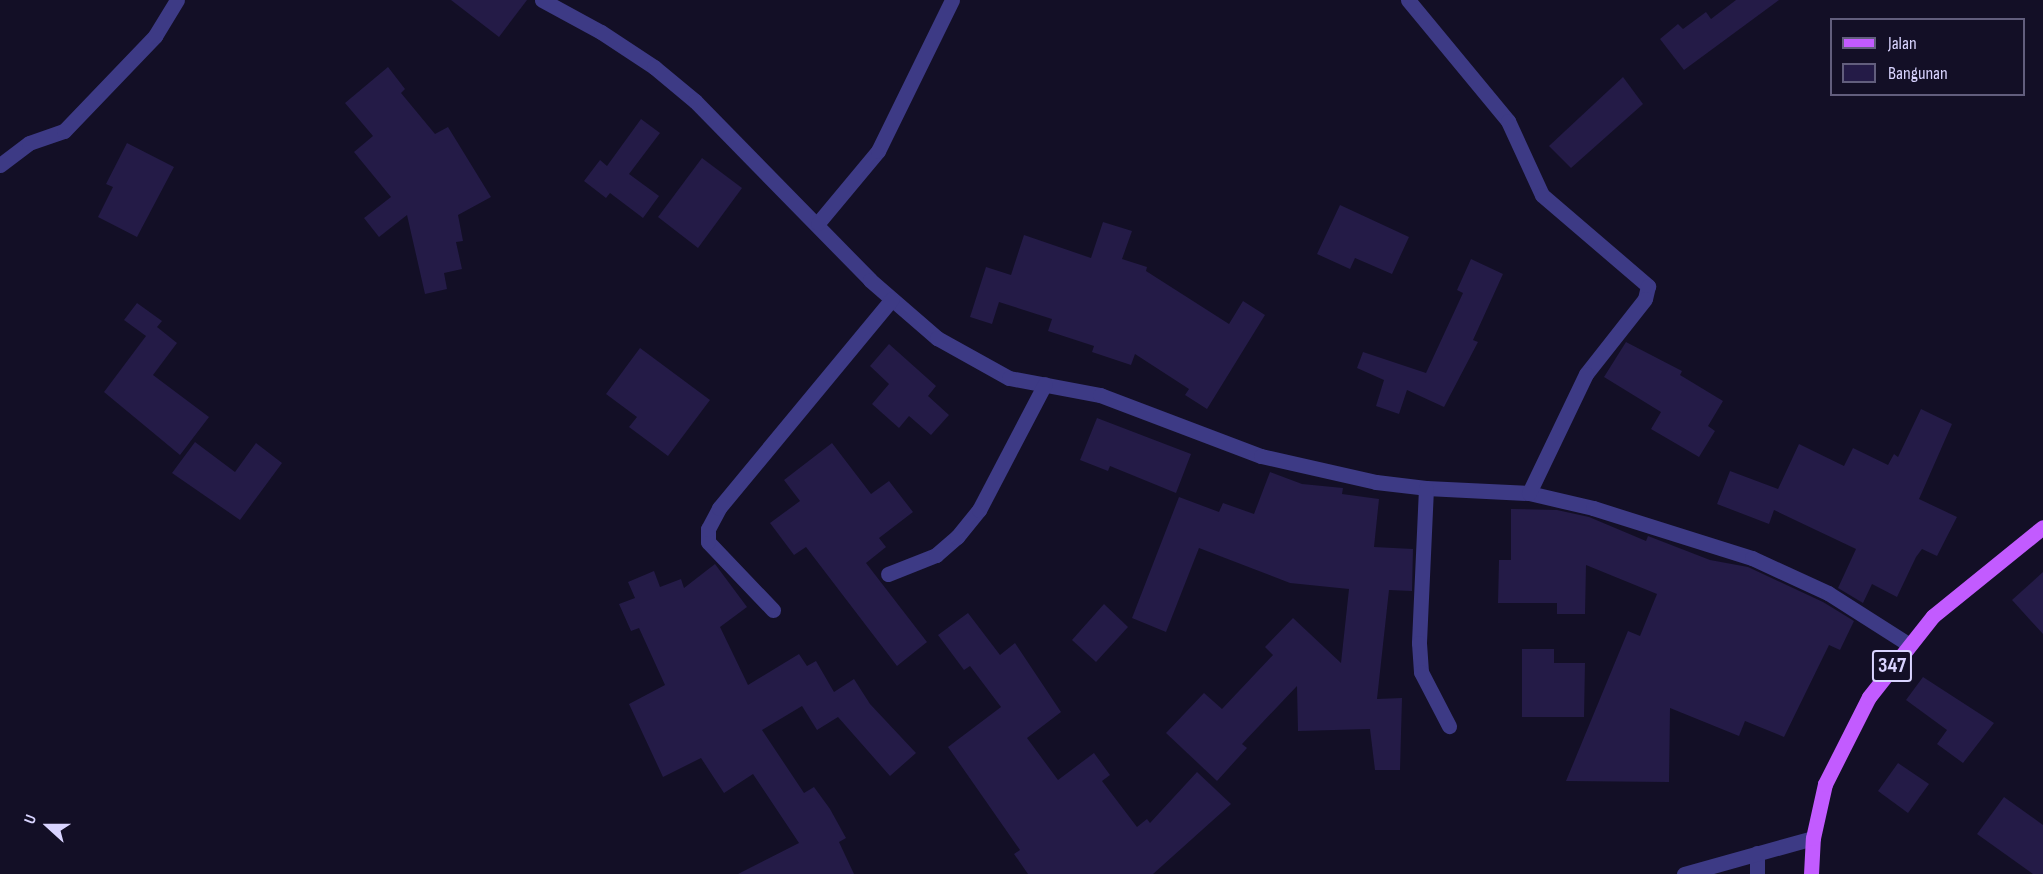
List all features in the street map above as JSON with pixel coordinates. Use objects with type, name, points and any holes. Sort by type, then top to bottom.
[{"type":"main road","name":"347","points":[[1812,845],[1826,784],[1846,737],[1869,697],[1908,644],[1933,616],[2043,527]]},
{"type":"main road","points":[[1811,872],[1812,845]]},
{"type":"street","points":[[0,165],[29,143],[64,131],[155,36],[177,0]]},
{"type":"street","points":[[543,0],[601,32],[654,67],[695,101],[892,299],[937,338],[998,372],[1100,395],[1261,456],[1426,488],[1529,493],[1593,508],[1752,558],[1828,593],[1908,644]]},
{"type":"street","points":[[818,223],[878,151],[952,0]]},
{"type":"street","points":[[1408,0],[1508,121],[1542,195],[1648,286],[1646,300],[1586,374],[1529,493]]},
{"type":"street","points":[[773,610],[708,542],[712,518],[892,299]]},
{"type":"street","points":[[888,574],[936,555],[957,537],[979,510],[1045,384]]},
{"type":"street","points":[[1426,488],[1419,643],[1421,672],[1449,726]]},
{"type":"street","points":[[1684,874],[1757,853],[1812,845]]},
{"type":"street","points":[[1757,853],[1757,874]]},
{"type":"building","points":[[451,0],[527,0],[499,37]]},
{"type":"building","points":[[1736,0],[1779,0],[1684,70],[1660,39],[1678,24],[1683,29],[1706,12],[1711,19]]},
{"type":"building","points":[[388,67],[405,89],[401,93],[435,134],[448,127],[491,197],[458,215],[463,241],[456,242],[462,269],[444,273],[447,289],[425,294],[407,215],[379,237],[364,218],[391,197],[354,152],[373,136],[345,103]]},
{"type":"building","points":[[1623,77],[1643,104],[1571,168],[1549,146]]},
{"type":"building","points":[[641,119],[660,133],[629,174],[659,196],[643,218],[610,193],[606,198],[584,181],[600,160],[607,166]]},
{"type":"building","points":[[127,143],[174,167],[137,237],[98,217],[113,187],[106,184]]},
{"type":"building","points":[[702,158],[742,188],[698,248],[658,217]]},
{"type":"building","points":[[1340,205],[1409,237],[1392,274],[1355,258],[1350,269],[1317,254]]},
{"type":"building","points":[[1103,222],[1132,231],[1122,259],[1147,267],[1146,271],[1229,324],[1243,301],[1265,315],[1207,409],[1185,395],[1189,389],[1135,354],[1131,365],[1092,352],[1094,346],[1048,331],[1052,319],[999,302],[992,324],[970,317],[986,267],[1011,275],[1024,235],[1091,258]]},
{"type":"building","points":[[1471,259],[1503,274],[1473,340],[1478,342],[1444,407],[1407,390],[1399,414],[1376,406],[1384,380],[1357,368],[1363,352],[1426,373],[1463,293],[1457,290]]},
{"type":"building","points":[[137,303],[162,321],[157,327],[177,343],[153,375],[209,417],[180,455],[104,392],[146,336],[124,320]]},
{"type":"building","points":[[1626,342],[1682,371],[1680,375],[1723,401],[1708,426],[1715,431],[1699,457],[1651,429],[1661,412],[1604,377]]},
{"type":"building","points":[[889,344],[936,386],[928,396],[949,415],[931,435],[909,416],[899,428],[872,404],[889,384],[870,366]]},
{"type":"building","points":[[640,348],[710,400],[668,456],[629,427],[637,417],[606,394]]},
{"type":"building","points":[[1921,409],[1952,424],[1919,499],[1957,517],[1937,556],[1922,549],[1916,557],[1897,597],[1872,584],[1863,603],[1838,588],[1856,549],[1774,510],[1769,524],[1717,504],[1730,471],[1778,489],[1799,444],[1844,466],[1853,448],[1888,465],[1894,454],[1898,457]]},
{"type":"building","points":[[1097,418],[1191,454],[1176,493],[1110,466],[1108,471],[1080,460]]},
{"type":"building","points":[[195,442],[235,472],[256,443],[282,463],[240,520],[172,473]]},
{"type":"building","points":[[832,443],[871,494],[889,481],[913,512],[879,538],[886,547],[866,563],[927,642],[897,666],[806,547],[794,555],[770,523],[800,501],[784,480]]},
{"type":"building","points":[[1270,472],[1302,484],[1343,488],[1342,494],[1379,499],[1374,547],[1413,549],[1412,591],[1389,590],[1377,699],[1402,698],[1400,770],[1375,770],[1370,729],[1298,731],[1297,686],[1242,744],[1247,748],[1217,781],[1166,733],[1204,693],[1222,709],[1273,655],[1265,647],[1293,618],[1341,663],[1349,589],[1290,583],[1199,548],[1166,632],[1132,618],[1179,497],[1219,512],[1223,503],[1254,514]]},
{"type":"building","points":[[1511,509],[1557,510],[1589,517],[1646,541],[1648,536],[1710,560],[1748,567],[1823,602],[1854,621],[1840,650],[1829,645],[1784,737],[1745,721],[1739,736],[1670,708],[1669,782],[1566,781],[1628,631],[1640,636],[1657,594],[1586,565],[1585,614],[1557,614],[1557,603],[1498,603],[1499,560],[1511,560]]},
{"type":"building","points":[[715,564],[747,607],[720,627],[748,685],[799,654],[807,666],[816,661],[834,692],[854,679],[870,704],[916,753],[890,776],[838,717],[817,730],[802,706],[762,730],[804,793],[814,787],[830,809],[846,838],[839,842],[854,874],[738,874],[799,843],[753,774],[724,793],[701,758],[663,777],[629,704],[665,685],[639,628],[631,631],[619,604],[635,598],[628,582],[654,571],[660,587],[681,579],[684,588]]},
{"type":"building","points":[[2043,572],[2043,634],[2012,600]]},
{"type":"building","points":[[1104,604],[1128,627],[1096,662],[1072,640]]},
{"type":"building","points":[[968,613],[1000,655],[1015,643],[1061,712],[1027,738],[1058,780],[1094,753],[1110,775],[1102,781],[1137,827],[1147,819],[1150,823],[1197,772],[1231,804],[1153,874],[1028,874],[1014,854],[1020,850],[948,747],[1001,707],[970,666],[964,670],[938,635]]},
{"type":"building","points":[[1522,649],[1554,649],[1554,663],[1585,663],[1584,717],[1522,717]]},
{"type":"building","points":[[1923,677],[1994,723],[1963,763],[1937,744],[1947,730],[1906,700]]},
{"type":"building","points":[[1898,763],[1929,784],[1908,813],[1878,791]]},
{"type":"building","points":[[2004,797],[2043,825],[2043,874],[2033,874],[1977,834]]}]
